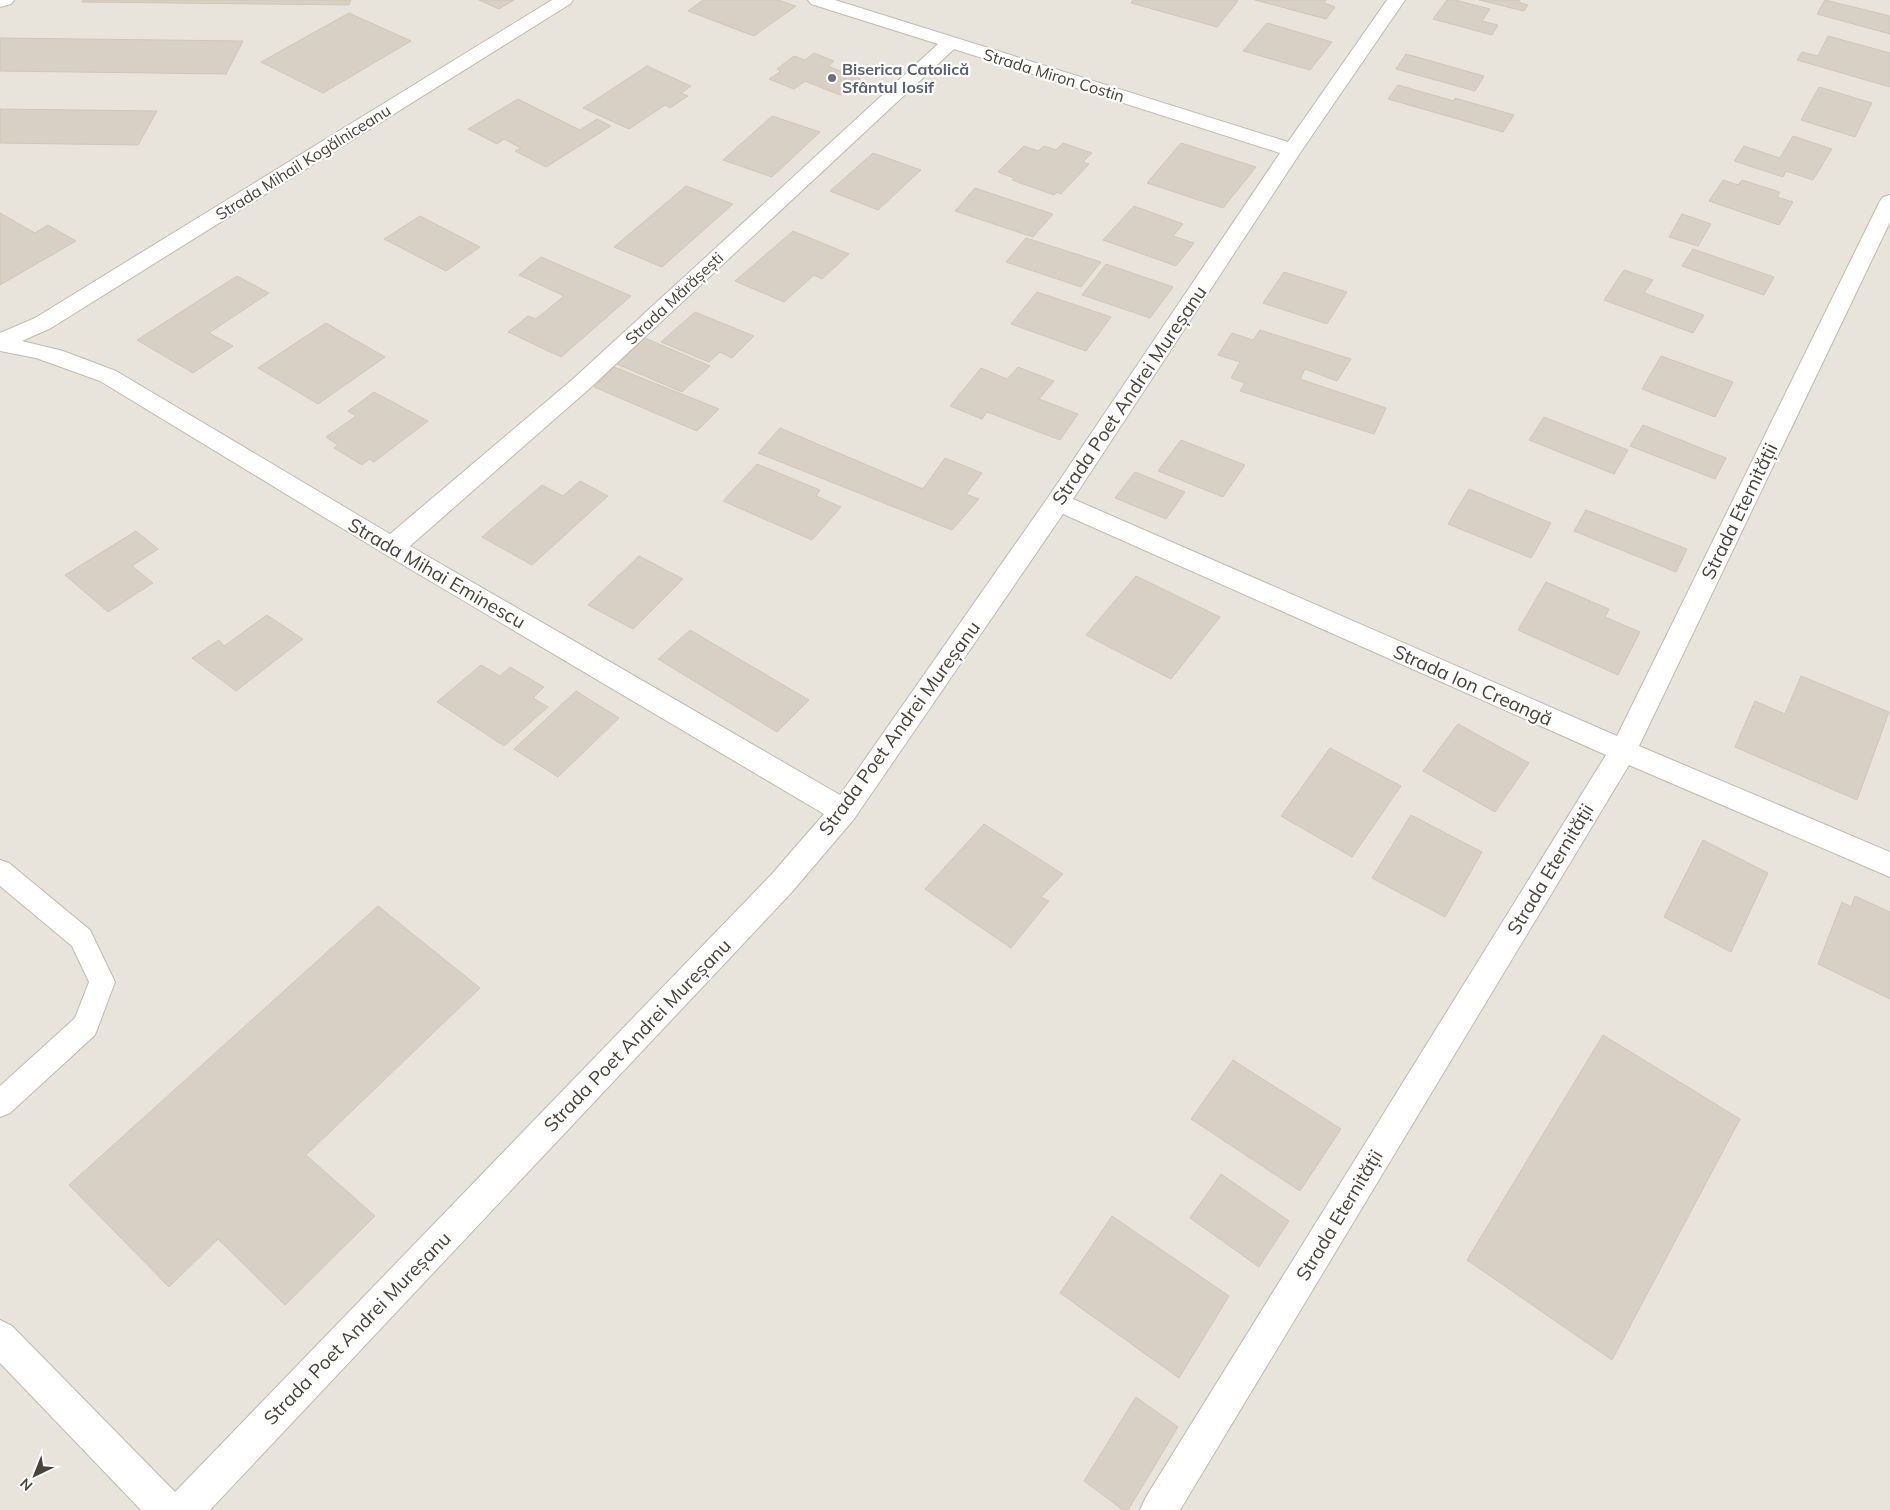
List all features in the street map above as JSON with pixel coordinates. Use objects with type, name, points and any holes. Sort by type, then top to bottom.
[{"type":"street","points":[[0,2],[5,0]]},
{"type":"street","name":"Strada Mihail Kogălniceanu","points":[[0,362],[8,344],[564,0]]},
{"type":"street","name":"Strada Miron Costin","points":[[817,0],[1292,150]]},
{"type":"street","name":"Strada Poet Andrei Mureșanu","points":[[184,1510],[780,884],[844,811],[1058,502],[1292,150],[1396,0]]},
{"type":"street","name":"Strada Mărășești","points":[[392,547],[581,384],[951,42]]},
{"type":"street","name":"Strada Eternității","points":[[1159,1510],[1622,751],[1890,201]]},
{"type":"street","name":"Strada Mihai Eminescu","points":[[8,344],[63,359],[108,376],[392,547],[844,811]]},
{"type":"street","name":"Strada Ion Creangă","points":[[1058,502],[1622,751],[1890,865]]},
{"type":"street","points":[[0,1338],[166,1510]]},
{"type":"lane","points":[[0,871],[81,938],[102,982],[86,1026],[0,1104]]},
{"type":"shaded area","points":[[0,0],[1890,0],[1890,1510],[0,1510]]},
{"type":"building","points":[[83,0],[351,0],[349,5],[82,2]]},
{"type":"building","points":[[479,0],[514,0],[499,9]]},
{"type":"building","points":[[703,0],[778,0],[796,6],[754,36],[688,11]]},
{"type":"building","points":[[1133,0],[1238,1],[1217,27],[1131,3]]},
{"type":"building","points":[[1255,0],[1326,0],[1324,3],[1335,7],[1326,19]]},
{"type":"building","points":[[1447,0],[1455,0],[1490,9],[1482,21],[1498,25],[1492,35],[1433,19]]},
{"type":"building","points":[[1479,0],[1520,0],[1518,2],[1528,5],[1524,11]]},
{"type":"building","points":[[1825,0],[1890,16],[1890,34],[1817,14]]},
{"type":"building","points":[[349,13],[411,41],[323,93],[261,62]]},
{"type":"building","points":[[1267,23],[1332,42],[1310,70],[1243,51]]},
{"type":"building","points":[[1828,36],[1890,53],[1890,87],[1797,60],[1802,52],[1818,56]]},
{"type":"building","points":[[0,38],[243,41],[226,74],[0,71]]},
{"type":"building","points":[[814,53],[834,61],[828,66],[860,79],[840,95],[805,81],[794,89],[769,79],[781,71],[777,69],[794,56],[805,60]]},
{"type":"building","points":[[1406,54],[1484,76],[1475,91],[1396,69]]},
{"type":"building","points":[[647,66],[691,86],[681,93],[688,96],[670,108],[665,105],[629,129],[583,108]]},
{"type":"building","points":[[1398,85],[1454,101],[1455,98],[1514,115],[1503,132],[1388,99]]},
{"type":"building","points":[[1819,87],[1872,103],[1855,137],[1801,120]]},
{"type":"building","points":[[518,99],[580,130],[597,119],[611,126],[546,167],[515,151],[521,148],[504,139],[497,144],[468,129]]},
{"type":"building","points":[[0,109],[157,111],[138,145],[0,143]]},
{"type":"building","points":[[772,116],[820,132],[772,177],[723,160]]},
{"type":"building","points":[[1793,136],[1832,149],[1813,180],[1786,171],[1783,177],[1734,161],[1744,146],[1780,158]]},
{"type":"building","points":[[1063,143],[1092,153],[1083,162],[1089,164],[1061,194],[1057,192],[1054,195],[1012,180],[1014,178],[998,172],[1024,146],[1038,151],[1044,146],[1056,150]]},
{"type":"building","points":[[1181,143],[1256,167],[1223,208],[1147,183]]},
{"type":"building","points":[[873,153],[921,170],[878,210],[830,191]]},
{"type":"building","points":[[1723,180],[1738,185],[1742,180],[1780,192],[1777,197],[1793,202],[1779,225],[1709,201]]},
{"type":"building","points":[[686,186],[733,204],[662,267],[614,247]]},
{"type":"building","points":[[975,188],[1053,214],[1033,237],[955,211]]},
{"type":"building","points":[[1134,206],[1183,224],[1173,236],[1194,243],[1176,266],[1103,240]]},
{"type":"building","points":[[0,213],[35,233],[48,225],[76,241],[0,285]]},
{"type":"building","points":[[1682,214],[1711,224],[1698,246],[1669,237]]},
{"type":"building","points":[[420,216],[480,247],[446,271],[384,239]]},
{"type":"building","points":[[793,231],[849,254],[822,279],[814,275],[784,302],[735,281]]},
{"type":"building","points":[[1026,238],[1101,262],[1081,287],[1006,262]]},
{"type":"building","points":[[1693,249],[1774,277],[1764,295],[1682,266]]},
{"type":"building","points":[[541,257],[631,296],[561,357],[508,332],[528,316],[536,319],[564,296],[519,275]]},
{"type":"building","points":[[1106,264],[1173,287],[1150,318],[1082,295]]},
{"type":"building","points":[[1624,270],[1653,280],[1644,293],[1704,315],[1693,333],[1604,300]]},
{"type":"building","points":[[1284,272],[1347,292],[1327,324],[1263,303]]},
{"type":"building","points":[[237,276],[269,293],[209,333],[233,346],[193,373],[137,340]]},
{"type":"building","points":[[1037,292],[1111,317],[1086,351],[1011,324]]},
{"type":"building","points":[[695,312],[754,336],[732,358],[720,352],[709,362],[661,342]]},
{"type":"building","points":[[326,323],[385,357],[318,404],[258,368]]},
{"type":"building","points":[[1260,330],[1351,359],[1337,381],[1305,369],[1300,379],[1386,408],[1374,434],[1240,391],[1245,383],[1231,378],[1240,362],[1218,355],[1232,333],[1253,340]]},
{"type":"building","points":[[645,338],[710,366],[682,392],[617,364]]},
{"type":"building","points":[[1661,356],[1733,382],[1715,417],[1642,389]]},
{"type":"building","points":[[614,367],[719,409],[697,431],[594,387]]},
{"type":"building","points":[[1018,367],[1054,381],[1039,399],[1078,414],[1060,440],[987,412],[982,419],[950,406],[981,368],[1007,379]]},
{"type":"building","points":[[374,392],[428,421],[374,462],[369,459],[362,465],[334,448],[338,445],[326,437],[356,416],[348,411]]},
{"type":"building","points":[[1544,417],[1628,450],[1614,474],[1529,440]]},
{"type":"building","points":[[1643,425],[1726,458],[1715,479],[1630,446]]},
{"type":"building","points":[[780,428],[923,489],[945,458],[982,473],[966,494],[979,499],[952,530],[758,453]]},
{"type":"building","points":[[1181,440],[1245,465],[1223,497],[1158,471]]},
{"type":"building","points":[[757,464],[820,490],[816,496],[841,507],[812,540],[723,501]]},
{"type":"building","points":[[1135,472],[1185,492],[1166,519],[1115,498]]},
{"type":"building","points":[[580,481],[608,496],[532,565],[482,537],[542,485],[563,496]]},
{"type":"building","points":[[1469,489],[1551,523],[1531,558],[1448,524]]},
{"type":"building","points":[[1586,510],[1687,549],[1676,572],[1574,531]]},
{"type":"building","points":[[136,531],[158,549],[132,566],[153,583],[108,612],[65,575]]},
{"type":"building","points":[[639,556],[683,579],[633,629],[588,605]]},
{"type":"building","points":[[1136,576],[1220,617],[1171,679],[1086,635]]},
{"type":"building","points":[[1546,582],[1609,609],[1605,617],[1640,632],[1618,675],[1518,630]]},
{"type":"building","points":[[267,615],[303,639],[236,691],[192,658],[219,640],[224,646]]},
{"type":"building","points":[[690,630],[809,700],[777,732],[658,659]]},
{"type":"building","points":[[481,665],[500,676],[510,667],[544,687],[533,698],[548,707],[504,746],[437,702]]},
{"type":"building","points":[[1801,676],[1889,712],[1857,800],[1735,747],[1755,701],[1785,714]]},
{"type":"building","points":[[576,691],[619,718],[558,777],[514,749]]},
{"type":"building","points":[[1458,724],[1529,763],[1495,812],[1423,771]]},
{"type":"building","points":[[1330,748],[1401,786],[1352,857],[1281,816]]},
{"type":"building","points":[[1411,815],[1482,852],[1445,917],[1372,878]]},
{"type":"building","points":[[984,824],[1063,874],[1041,897],[1049,901],[1011,948],[925,889]]},
{"type":"building","points":[[1703,840],[1768,873],[1731,952],[1664,917]]},
{"type":"building","points":[[1855,896],[1890,912],[1890,999],[1818,964],[1842,902],[1851,907]]},
{"type":"building","points":[[378,906],[480,988],[306,1155],[375,1216],[285,1305],[218,1239],[169,1287],[69,1185]]},
{"type":"building","points":[[1603,1035],[1740,1119],[1612,1360],[1467,1260]]},
{"type":"building","points":[[1233,1060],[1341,1129],[1300,1191],[1191,1119]]},
{"type":"building","points":[[1221,1174],[1289,1221],[1259,1267],[1190,1218]]},
{"type":"building","points":[[1112,1216],[1229,1296],[1179,1378],[1060,1293]]},
{"type":"building","points":[[1136,1397],[1178,1427],[1128,1510],[1123,1510],[1084,1481]]},
{"type":"place","name":"Biserica Catolică Sfântul Iosif","points":[[832,78]]}]
